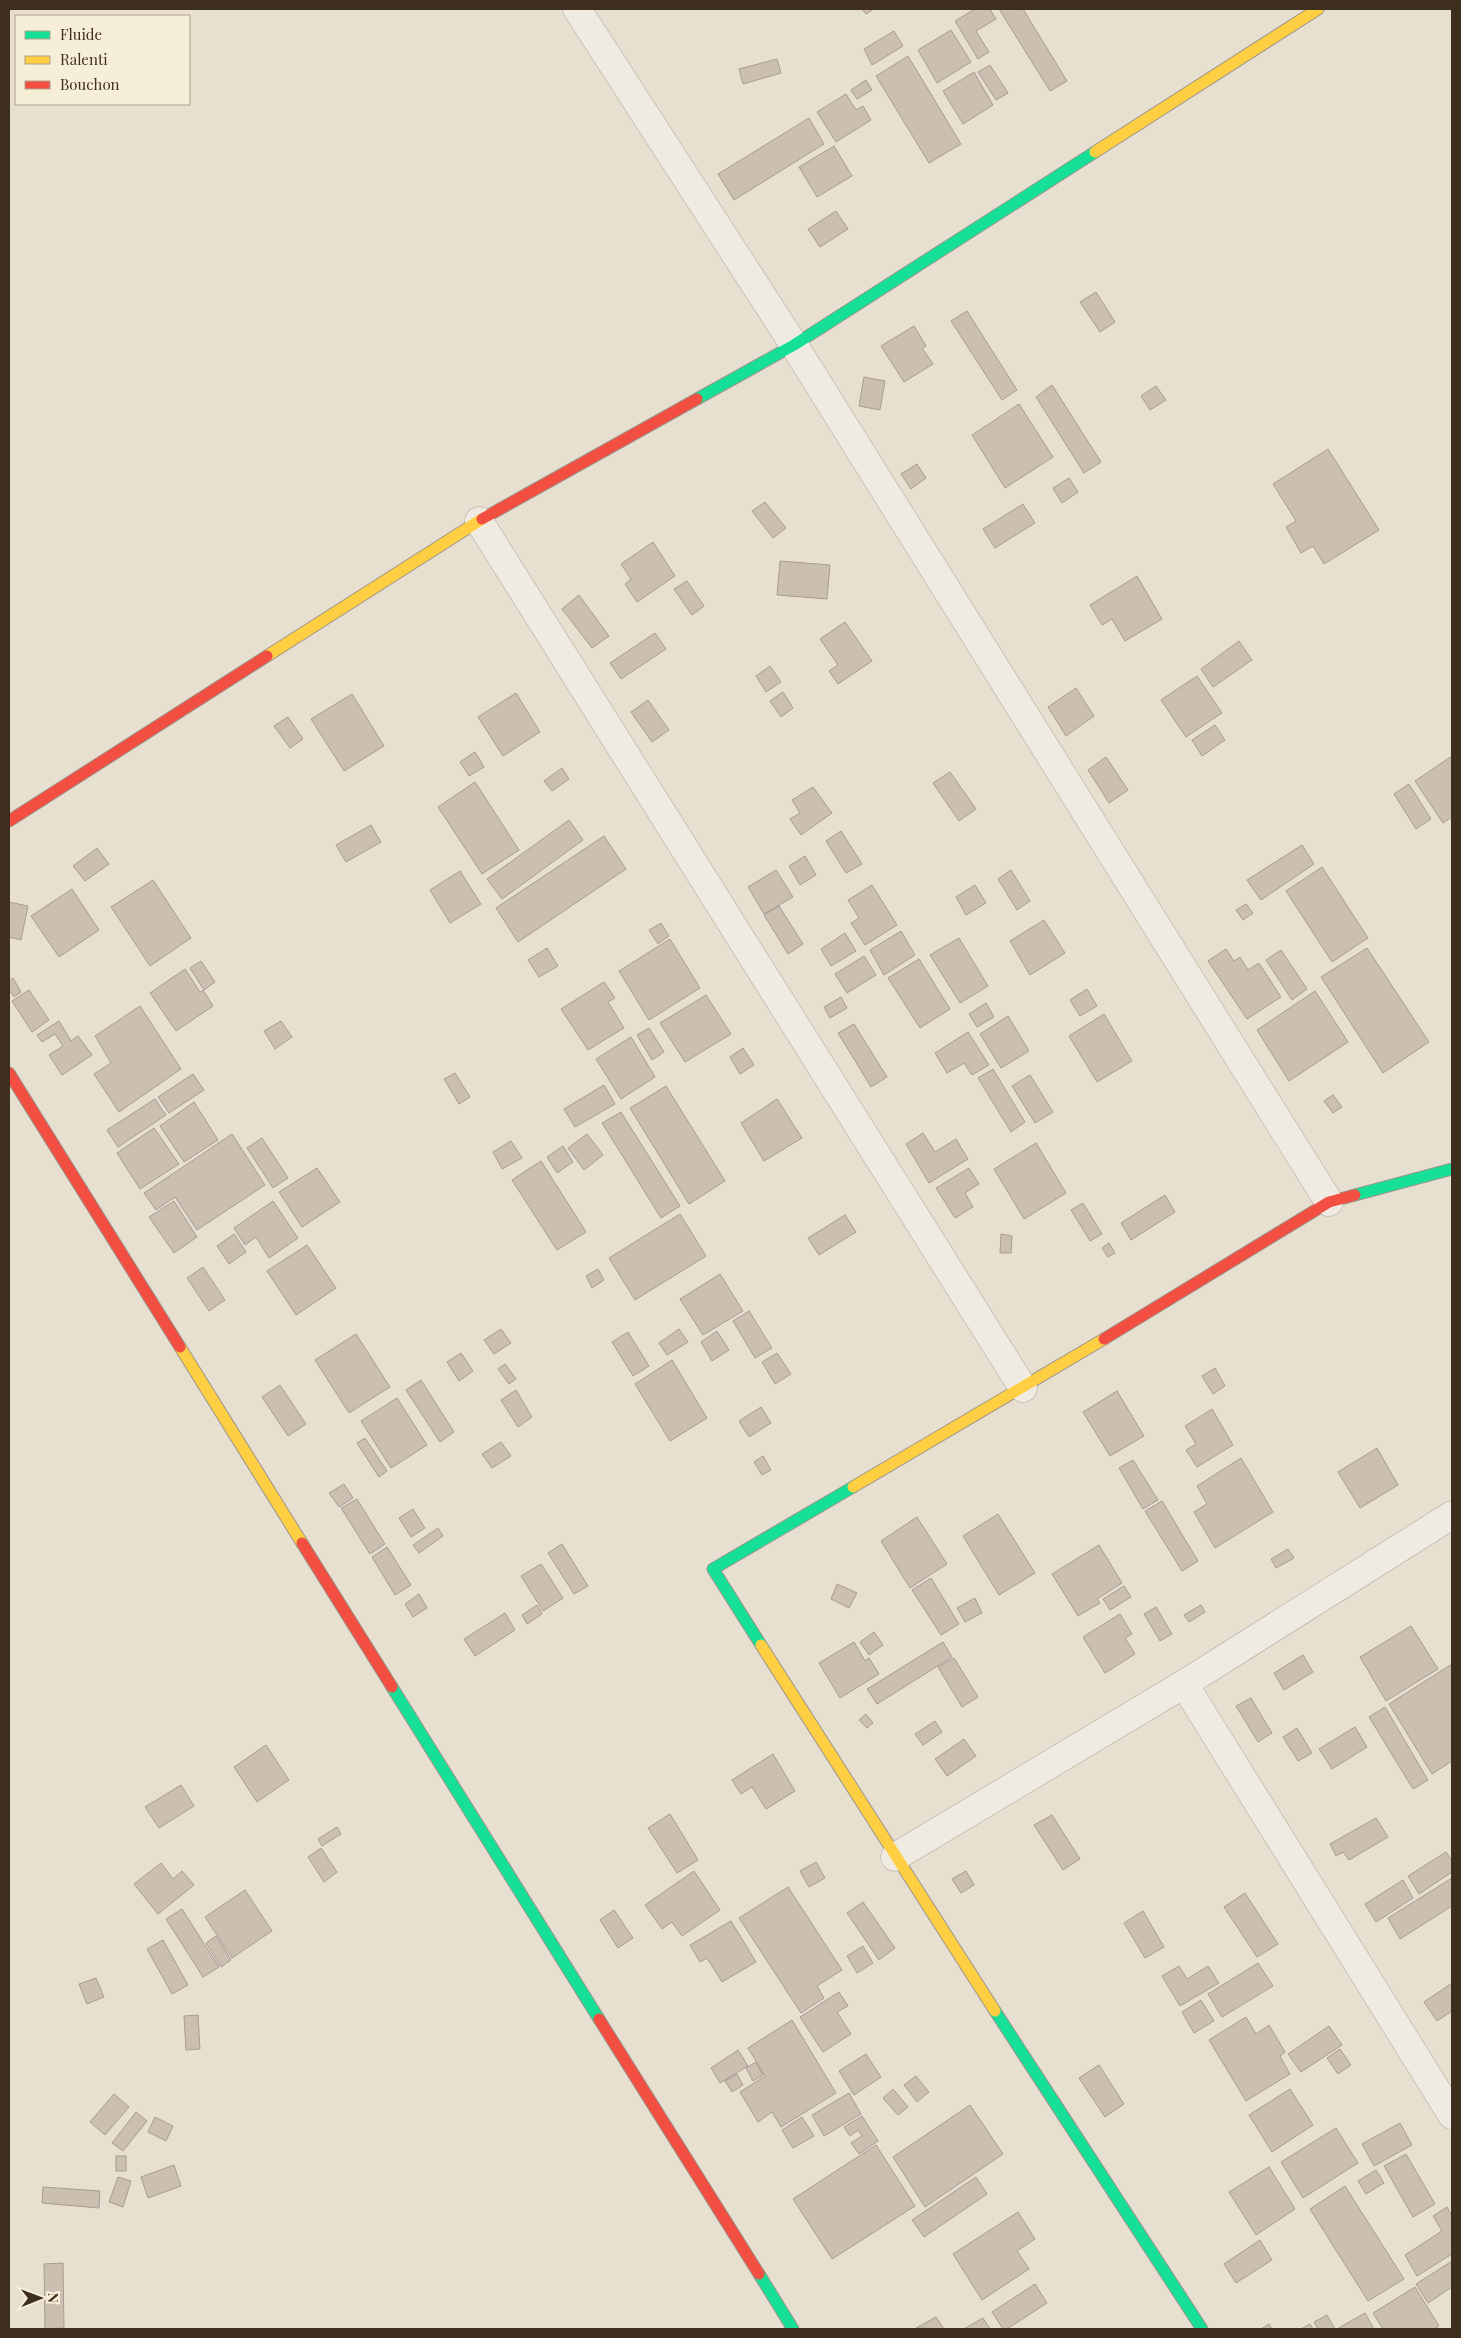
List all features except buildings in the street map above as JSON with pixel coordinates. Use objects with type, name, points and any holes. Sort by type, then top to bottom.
[{"type":"street","points":[[577,9],[794,345],[1330,1202]]},
{"type":"street","points":[[9,821],[479,522],[794,345],[1318,9]]},
{"type":"street","points":[[479,522],[1023,1388]]},
{"type":"street","points":[[9,1072],[793,2329]]},
{"type":"street","points":[[1202,2329],[895,1857],[713,1568],[1023,1388],[1330,1202],[1452,1169]]},
{"type":"street","points":[[895,1857],[1184,1684],[1452,1515]]},
{"type":"street","points":[[1184,1684],[1452,2115]]},
{"type":"traffic: fast","points":[[697,399],[794,345],[1095,152]]},
{"type":"traffic: fast","points":[[1355,1195],[1452,1169]]},
{"type":"traffic: fast","points":[[761,1645],[713,1569],[853,1487]]},
{"type":"traffic: fast","points":[[392,1687],[599,2019]]},
{"type":"traffic: fast","points":[[995,2011],[1202,2329]]},
{"type":"traffic: fast","points":[[759,2274],[793,2329]]},
{"type":"traffic: slow","points":[[1095,152],[1318,9]]},
{"type":"traffic: slow","points":[[267,656],[482,519]]},
{"type":"traffic: slow","points":[[853,1487],[1104,1339]]},
{"type":"traffic: slow","points":[[180,1347],[302,1543]]},
{"type":"traffic: slow","points":[[761,1645],[995,2011]]},
{"type":"traffic: jam","points":[[482,519],[697,399]]},
{"type":"traffic: jam","points":[[9,821],[267,656]]},
{"type":"traffic: jam","points":[[9,1073],[180,1347]]},
{"type":"traffic: jam","points":[[1104,1339],[1329,1202],[1355,1195]]},
{"type":"traffic: jam","points":[[302,1543],[392,1687]]},
{"type":"traffic: jam","points":[[599,2019],[759,2274]]}]
